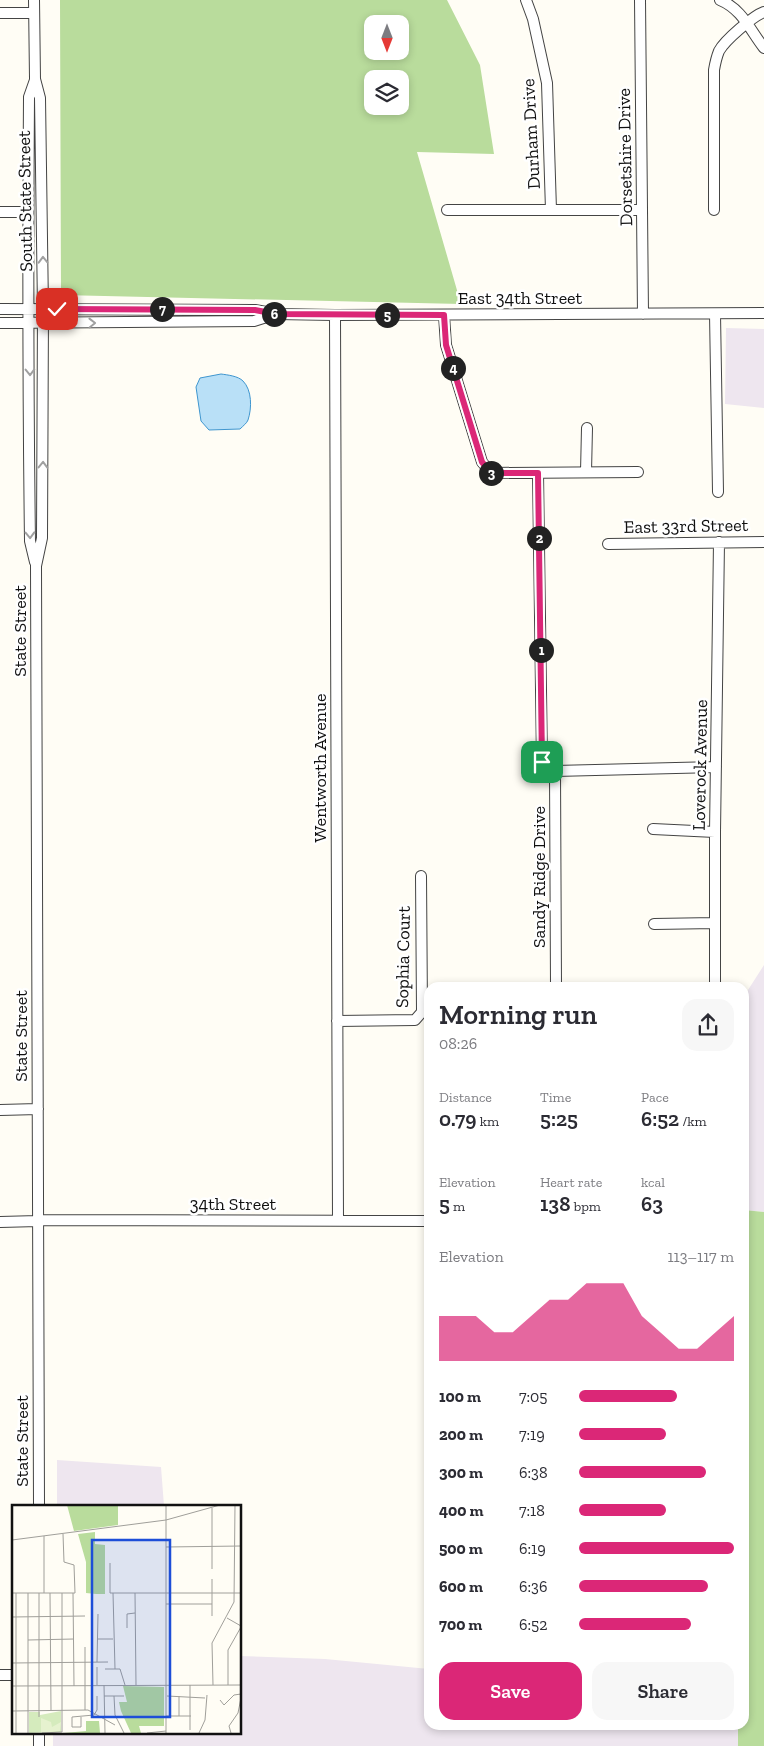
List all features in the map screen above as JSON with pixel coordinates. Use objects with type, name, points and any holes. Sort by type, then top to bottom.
[{"type":"street","name":"South State Street","points":[[34,0],[35,79],[40,98],[43,324]]},
{"type":"street","name":"Durham Drive","points":[[526,0],[533,19],[548,83],[550,210]]},
{"type":"street","name":"Dorsetshire Drive","points":[[640,0],[643,314]]},
{"type":"street","points":[[720,0],[728,3],[747,22],[764,48]]},
{"type":"street","points":[[714,210],[714,70],[720,50],[747,22],[764,12]]},
{"type":"street","points":[[0,13],[34,13]]},
{"type":"street","name":"South State Street","points":[[28,323],[30,97],[35,79]]},
{"type":"street","points":[[447,210],[642,210]]},
{"type":"street","points":[[0,212],[28,212]]},
{"type":"street","points":[[0,309],[255,310],[276,314]]},
{"type":"street","points":[[0,323],[254,321],[276,314]]},
{"type":"street","name":"East 34th Street","points":[[276,314],[764,314]]},
{"type":"street","points":[[714,314],[718,492]]},
{"type":"street","name":"Wentworth Avenue","points":[[335,315],[338,1220]]},
{"type":"street","points":[[444,315],[446,345],[482,462],[491,473],[638,472]]},
{"type":"street","name":"State Street","points":[[28,323],[30,376],[30,541],[36,566]]},
{"type":"street","name":"State Street","points":[[38,1505],[36,566],[42,538],[43,324]]},
{"type":"street","points":[[586,472],[587,428]]},
{"type":"street","points":[[538,473],[542,762],[555,771],[716,767]]},
{"type":"street","name":"Loverock Avenue","points":[[715,982],[719,542]]},
{"type":"street","name":"East 33rd Street","points":[[608,544],[764,542]]},
{"type":"street","name":"Sandy Ridge Drive","points":[[555,771],[556,982]]},
{"type":"street","points":[[653,830],[715,832]]},
{"type":"street","name":"Sophia Court","points":[[337,1021],[415,1020],[422,1012],[421,876]]},
{"type":"street","points":[[654,924],[714,923]]},
{"type":"street","points":[[0,1110],[38,1110]]},
{"type":"street","name":"34th Street","points":[[0,1222],[424,1221]]},
{"type":"shaded area","points":[[726,328],[764,329],[764,408],[725,404]]},
{"type":"shaded area","points":[[764,965],[764,1212],[749,1210],[749,988]]},
{"type":"shaded area","points":[[57,1460],[161,1467],[164,1505],[57,1505]]},
{"type":"shaded area","points":[[241,1656],[325,1659],[424,1669],[424,1730],[738,1730],[738,1746],[53,1746],[53,1734],[241,1734]]},
{"type":"green space","points":[[60,0],[447,0],[480,65],[494,154],[417,152],[461,304],[61,295]]},
{"type":"green space","points":[[749,1210],[764,1212],[764,1746],[738,1746],[738,1730],[749,1730]]},
{"type":"water","points":[[221,374],[241,379],[248,389],[251,405],[248,420],[240,429],[209,430],[201,421],[196,387],[200,378]]},
{"type":"route","points":[[57,309],[255,310],[276,314],[444,315],[446,345],[482,462],[491,473],[538,473],[542,762]]}]
